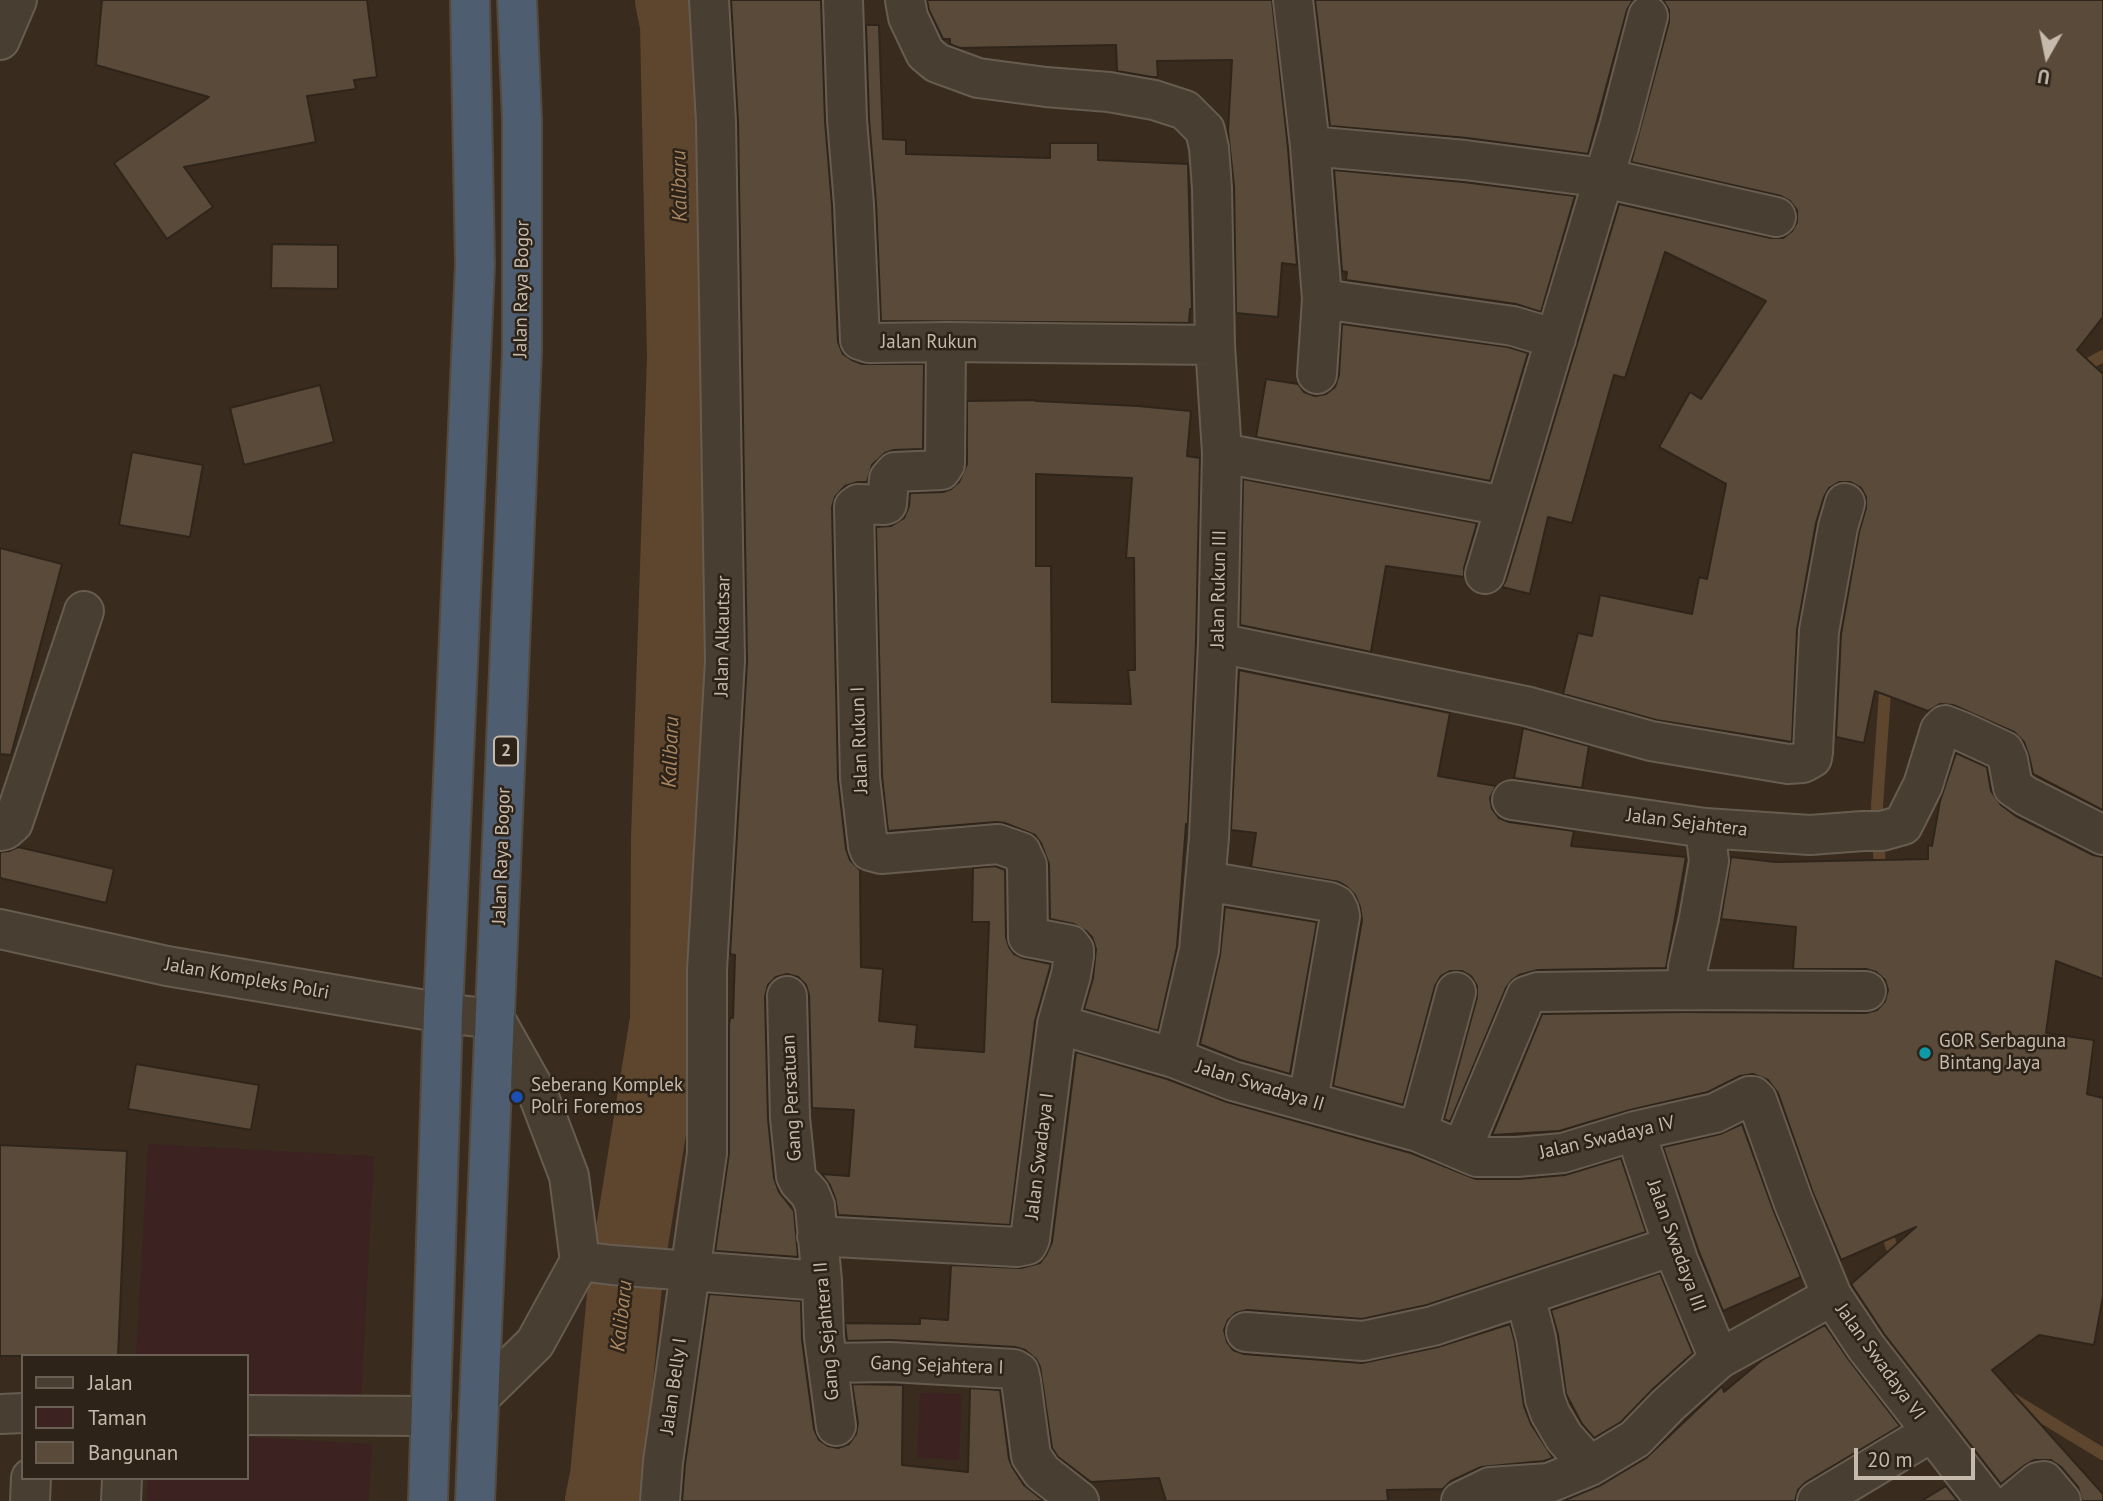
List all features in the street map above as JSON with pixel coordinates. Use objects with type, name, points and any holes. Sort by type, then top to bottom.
[{"type":"highway","points":[[428,1501],[443,1013],[475,264],[470,0]]},
{"type":"highway","name":"Jalan Raya Bogor","points":[[475,1501],[523,297],[522,118],[517,0]]},
{"type":"street","points":[[0,40],[17,0]]},
{"type":"street","name":"Jalan Alkautsar","points":[[691,1270],[707,1153],[707,970],[725,661],[716,135],[709,0]]},
{"type":"street","name":"Jalan Rukun","points":[[843,0],[860,340],[869,343],[1215,345]]},
{"type":"street","name":"Jalan Rukun III","points":[[905,0],[908,17],[925,53],[937,63],[978,78],[1109,92],[1154,100],[1185,110],[1205,130],[1209,148],[1215,345],[1222,453],[1218,643],[1199,950],[1174,1058]]},
{"type":"street","points":[[1293,0],[1310,146],[1322,299],[1317,374]]},
{"type":"street","points":[[1485,575],[1604,178],[1648,16]]},
{"type":"street","points":[[1310,146],[1465,160],[1604,178],[1776,217]]},
{"type":"street","points":[[1322,299],[1513,326],[1556,339]]},
{"type":"street","name":"Jalan Rukun I","points":[[946,342],[945,464],[941,470],[895,472],[889,479],[887,503],[858,504],[854,507],[860,778],[868,845],[870,850],[881,854],[998,844],[1021,852],[1027,865],[1028,937],[1070,946],[1074,950],[1071,975],[1057,1024]]},
{"type":"street","points":[[1222,453],[1504,506]]},
{"type":"street","points":[[1218,643],[1526,706],[1651,741],[1788,764],[1803,763],[1812,758],[1813,752],[1819,631],[1845,503]]},
{"type":"street","points":[[0,831],[13,823],[84,611]]},
{"type":"street","name":"Jalan Sejahtera","points":[[1512,800],[1705,828],[1810,835],[1872,831],[1903,825],[1923,785],[1940,730],[1945,725],[2004,751],[2013,787],[2103,835]]},
{"type":"street","points":[[1683,990],[1687,985],[1688,967],[1709,861],[1705,828]]},
{"type":"street","points":[[1205,881],[1330,902],[1336,905],[1339,911],[1308,1101]]},
{"type":"street","name":"Jalan Kompleks Polri","points":[[0,929],[167,966],[443,1013],[495,1019]]},
{"type":"street","points":[[1462,1150],[1526,996],[1538,992],[1866,991]]},
{"type":"street","points":[[1418,1132],[1456,992]]},
{"type":"street","name":"Gang Persatuan","points":[[787,996],[790,1118],[796,1176],[810,1194],[815,1206],[817,1236]]},
{"type":"street","points":[[495,1019],[539,1097],[569,1177],[613,1265]]},
{"type":"street","name":"Jalan Swadaya II","points":[[1057,1024],[1174,1058],[1233,1081],[1418,1132],[1462,1150]]},
{"type":"street","name":"Jalan Swadaya I","points":[[817,1236],[1017,1247],[1027,1245],[1057,1024]]},
{"type":"street","name":"Jalan Swadaya IV","points":[[1462,1150],[1477,1157],[1563,1153],[1635,1131],[1715,1113],[1749,1096]]},
{"type":"street","name":"Jalan Swadaya VI","points":[[1749,1096],[1757,1100],[1793,1201],[1832,1296],[1866,1346],[1986,1501]]},
{"type":"street","name":"Jalan Swadaya III","points":[[1635,1131],[1673,1246],[1719,1359]]},
{"type":"street","name":"Gang Sejahtera II","points":[[817,1236],[824,1337],[836,1426]]},
{"type":"street","points":[[1246,1332],[1363,1341],[1433,1326],[1673,1246]]},
{"type":"street","points":[[480,1397],[613,1265],[822,1281]]},
{"type":"street","name":"Jalan Belly I","points":[[660,1501],[663,1462],[691,1270]]},
{"type":"street","points":[[1525,1296],[1550,1413],[1564,1437],[1590,1466]]},
{"type":"street","points":[[1461,1501],[1490,1487],[1549,1483],[1590,1466],[1635,1439],[1719,1359],[1832,1296]]},
{"type":"street","name":"Gang Sejahtera I","points":[[828,1363],[1014,1369],[1019,1372],[1021,1381],[1031,1456],[1042,1472],[1079,1501]]},
{"type":"street","points":[[0,1414],[21,1413]]},
{"type":"street","points":[[248,1415],[431,1416]]},
{"type":"street","points":[[1817,1501],[1932,1432]]},
{"type":"street","points":[[30,1501],[31,1480]]},
{"type":"street","points":[[121,1501],[122,1480]]},
{"type":"street","points":[[2015,1501],[2038,1482],[2044,1481],[2060,1500]]},
{"type":"green space","points":[[148,1144],[374,1156],[361,1402],[248,1396],[248,1354],[136,1354]]},
{"type":"green space","points":[[920,1393],[962,1394],[959,1460],[917,1458]]},
{"type":"green space","points":[[248,1437],[372,1444],[369,1501],[147,1501],[148,1480],[248,1480]]},
{"type":"building","points":[[102,0],[367,0],[377,77],[354,80],[356,89],[307,96],[316,142],[184,167],[213,207],[167,239],[114,163],[209,97],[96,65]]},
{"type":"building","points":[[731,0],[821,0],[838,342],[843,354],[862,364],[924,364],[923,449],[885,453],[872,465],[867,482],[845,486],[835,497],[832,507],[838,779],[846,849],[850,860],[860,870],[861,967],[883,969],[879,1021],[917,1025],[915,1047],[984,1052],[989,922],[972,922],[973,868],[995,866],[1005,870],[1006,937],[1009,947],[1014,954],[1023,958],[1051,964],[1035,1021],[1010,1225],[838,1215],[830,1185],[822,1174],[849,1176],[854,1110],[812,1108],[809,995],[806,985],[798,977],[787,974],[776,977],[768,985],[765,997],[768,1119],[774,1178],[779,1192],[794,1211],[798,1257],[715,1251],[729,1153],[729,1026],[730,1018],[733,1018],[735,955],[730,954],[747,662],[738,122]]},
{"type":"building","points":[[927,0],[1272,0],[1297,265],[1282,263],[1278,317],[1236,313],[1234,186],[1228,131],[1232,60],[1157,61],[1158,77],[1152,77],[1117,71],[1116,45],[960,48],[950,44],[950,39],[943,39]]},
{"type":"building","points":[[1315,0],[1633,0],[1627,10],[1588,154],[1467,138],[1330,126]]},
{"type":"building","points":[[1663,0],[2103,0],[2103,317],[2077,350],[2103,374],[2103,810],[2033,774],[2024,742],[2014,732],[1953,705],[1940,704],[1928,711],[1875,691],[1864,743],[1836,737],[1841,634],[1859,532],[1866,508],[1866,497],[1861,488],[1850,482],[1839,482],[1829,488],[1816,523],[1797,630],[1792,742],[1656,720],[1563,694],[1578,633],[1592,636],[1600,595],[1692,614],[1699,577],[1707,579],[1726,484],[1659,447],[1690,392],[1701,399],[1766,301],[1665,252],[1625,378],[1614,375],[1572,523],[1548,517],[1530,594],[1502,587],[1619,204],[1771,238],[1783,238],[1792,231],[1797,222],[1797,210],[1790,201],[1781,196],[1631,162],[1669,22],[1669,10]]},
{"type":"building","points":[[866,25],[879,25],[883,139],[906,140],[906,154],[1050,158],[1050,143],[1098,143],[1098,160],[1188,164],[1192,309],[1189,323],[881,321]]},
{"type":"building","points":[[1334,170],[1575,196],[1541,312],[1516,304],[1346,280],[1347,272],[1342,271]]},
{"type":"building","points":[[272,244],[338,245],[338,289],[271,288]]},
{"type":"building","points":[[1342,324],[1508,347],[1528,353],[1490,481],[1256,437],[1266,379],[1298,384],[1304,392],[1315,396],[1326,394],[1335,387],[1339,375]]},
{"type":"building","points":[[320,385],[334,442],[244,465],[230,408]]},
{"type":"building","points":[[1036,400],[1191,411],[1187,456],[1200,458],[1188,824],[1177,947],[1158,1031],[1084,1009],[1093,978],[1096,949],[1092,937],[1086,931],[1074,924],[1050,919],[1049,864],[1035,835],[996,822],[888,831],[882,776],[876,527],[891,526],[904,518],[910,493],[943,492],[959,482],[967,464],[967,401]],"holes":[[[1036,474],[1132,478],[1126,558],[1134,558],[1135,670],[1128,670],[1131,704],[1052,702],[1051,566],[1036,566]]]},
{"type":"building","points":[[132,452],[203,465],[190,537],[119,525]]},
{"type":"building","points":[[1243,479],[1477,523],[1464,568],[1464,577],[1386,566],[1371,652],[1240,625]]},
{"type":"building","points":[[0,548],[62,564],[11,755],[0,754]]},
{"type":"building","points":[[1239,670],[1450,713],[1438,776],[1496,786],[1490,798],[1492,809],[1499,818],[1509,822],[1574,831],[1571,846],[1686,857],[1666,968],[1538,970],[1519,975],[1506,988],[1450,1122],[1444,1119],[1477,997],[1477,986],[1471,976],[1462,971],[1450,971],[1441,976],[1435,986],[1403,1105],[1333,1086],[1362,920],[1360,907],[1355,895],[1339,882],[1251,867],[1256,833],[1231,830]]},
{"type":"building","points":[[1523,728],[1589,746],[1582,788],[1514,778]]},
{"type":"building","points":[[1956,753],[1987,767],[1991,791],[2001,805],[2016,816],[2093,855],[2103,857],[2103,979],[2056,961],[2046,1033],[2094,1040],[2087,1094],[2103,1098],[2103,1296],[2094,1345],[2039,1335],[1992,1370],[2103,1494],[2103,1501],[2082,1501],[2078,1487],[2061,1467],[2051,1460],[2034,1460],[2001,1484],[1884,1334],[1851,1284],[1916,1227],[1841,1260],[1813,1193],[1778,1093],[1768,1080],[1753,1074],[1740,1076],[1708,1092],[1630,1110],[1559,1131],[1492,1135],[1542,1014],[1866,1013],[1877,1010],[1885,1001],[1888,990],[1885,980],[1876,972],[1866,969],[1793,969],[1796,927],[1721,919],[1731,857],[1776,862],[1928,859],[1928,845],[1932,846],[1940,801]]},
{"type":"building","points":[[18,847],[114,869],[106,903],[0,878],[0,852]]},
{"type":"building","points":[[1225,907],[1317,922],[1290,1074],[1240,1060],[1200,1044],[1220,955]]},
{"type":"building","points":[[1076,1052],[1167,1079],[1227,1102],[1411,1153],[1476,1179],[1565,1175],[1621,1158],[1646,1232],[1427,1305],[1362,1319],[1247,1310],[1236,1313],[1228,1320],[1224,1330],[1227,1342],[1233,1350],[1244,1354],[1362,1363],[1438,1347],[1510,1324],[1524,1406],[1531,1424],[1553,1458],[1481,1467],[1451,1481],[1443,1489],[1387,1490],[1388,1501],[1166,1501],[1159,1478],[1091,1482],[1058,1457],[1052,1448],[1040,1367],[1036,1359],[1025,1350],[1015,1347],[891,1340],[847,1341],[845,1323],[920,1324],[920,1318],[948,1320],[951,1265],[1021,1268],[1040,1263],[1052,1242]]},
{"type":"building","points":[[136,1064],[259,1085],[251,1130],[128,1109]]},
{"type":"building","points":[[1742,1124],[1801,1277],[1723,1311],[1699,1252],[1663,1147],[1720,1134]]},
{"type":"building","points":[[0,1145],[127,1151],[118,1354],[0,1356]]},
{"type":"building","points":[[1660,1273],[1693,1353],[1621,1422],[1594,1438],[1582,1424],[1566,1394],[1558,1335],[1551,1310]]},
{"type":"building","points":[[709,1294],[801,1301],[802,1340],[814,1429],[819,1440],[828,1446],[838,1448],[849,1444],[856,1434],[858,1423],[852,1384],[903,1385],[902,1465],[968,1472],[970,1388],[1000,1390],[1009,1459],[1024,1485],[1044,1501],[682,1501]]},
{"type":"building","points":[[1825,1325],[1900,1426],[1806,1482],[1798,1490],[1795,1501],[1563,1501],[1601,1485],[1646,1458],[1722,1386],[1724,1392],[1762,1360]]},
{"type":"building","points":[[1946,1486],[1958,1501],[1921,1501]]},
{"type":"waterway","name":"Kalibaru","points":[[602,1501],[607,1476],[626,1274],[667,1020],[668,838],[684,357],[677,25],[672,0]]},
{"type":"waterway","points":[[2079,369],[2103,356]]},
{"type":"waterway","points":[[1880,874],[1877,805],[1886,679]]},
{"type":"waterway","points":[[1884,1224],[1897,1263]]},
{"type":"waterway","points":[[2011,1398],[2103,1454]]},
{"type":"place","name":"GOR Serbaguna Bintang Jaya","points":[[1925,1053]]},
{"type":"place","name":"Seberang Komplek Polri Foremos","points":[[517,1097]]}]
